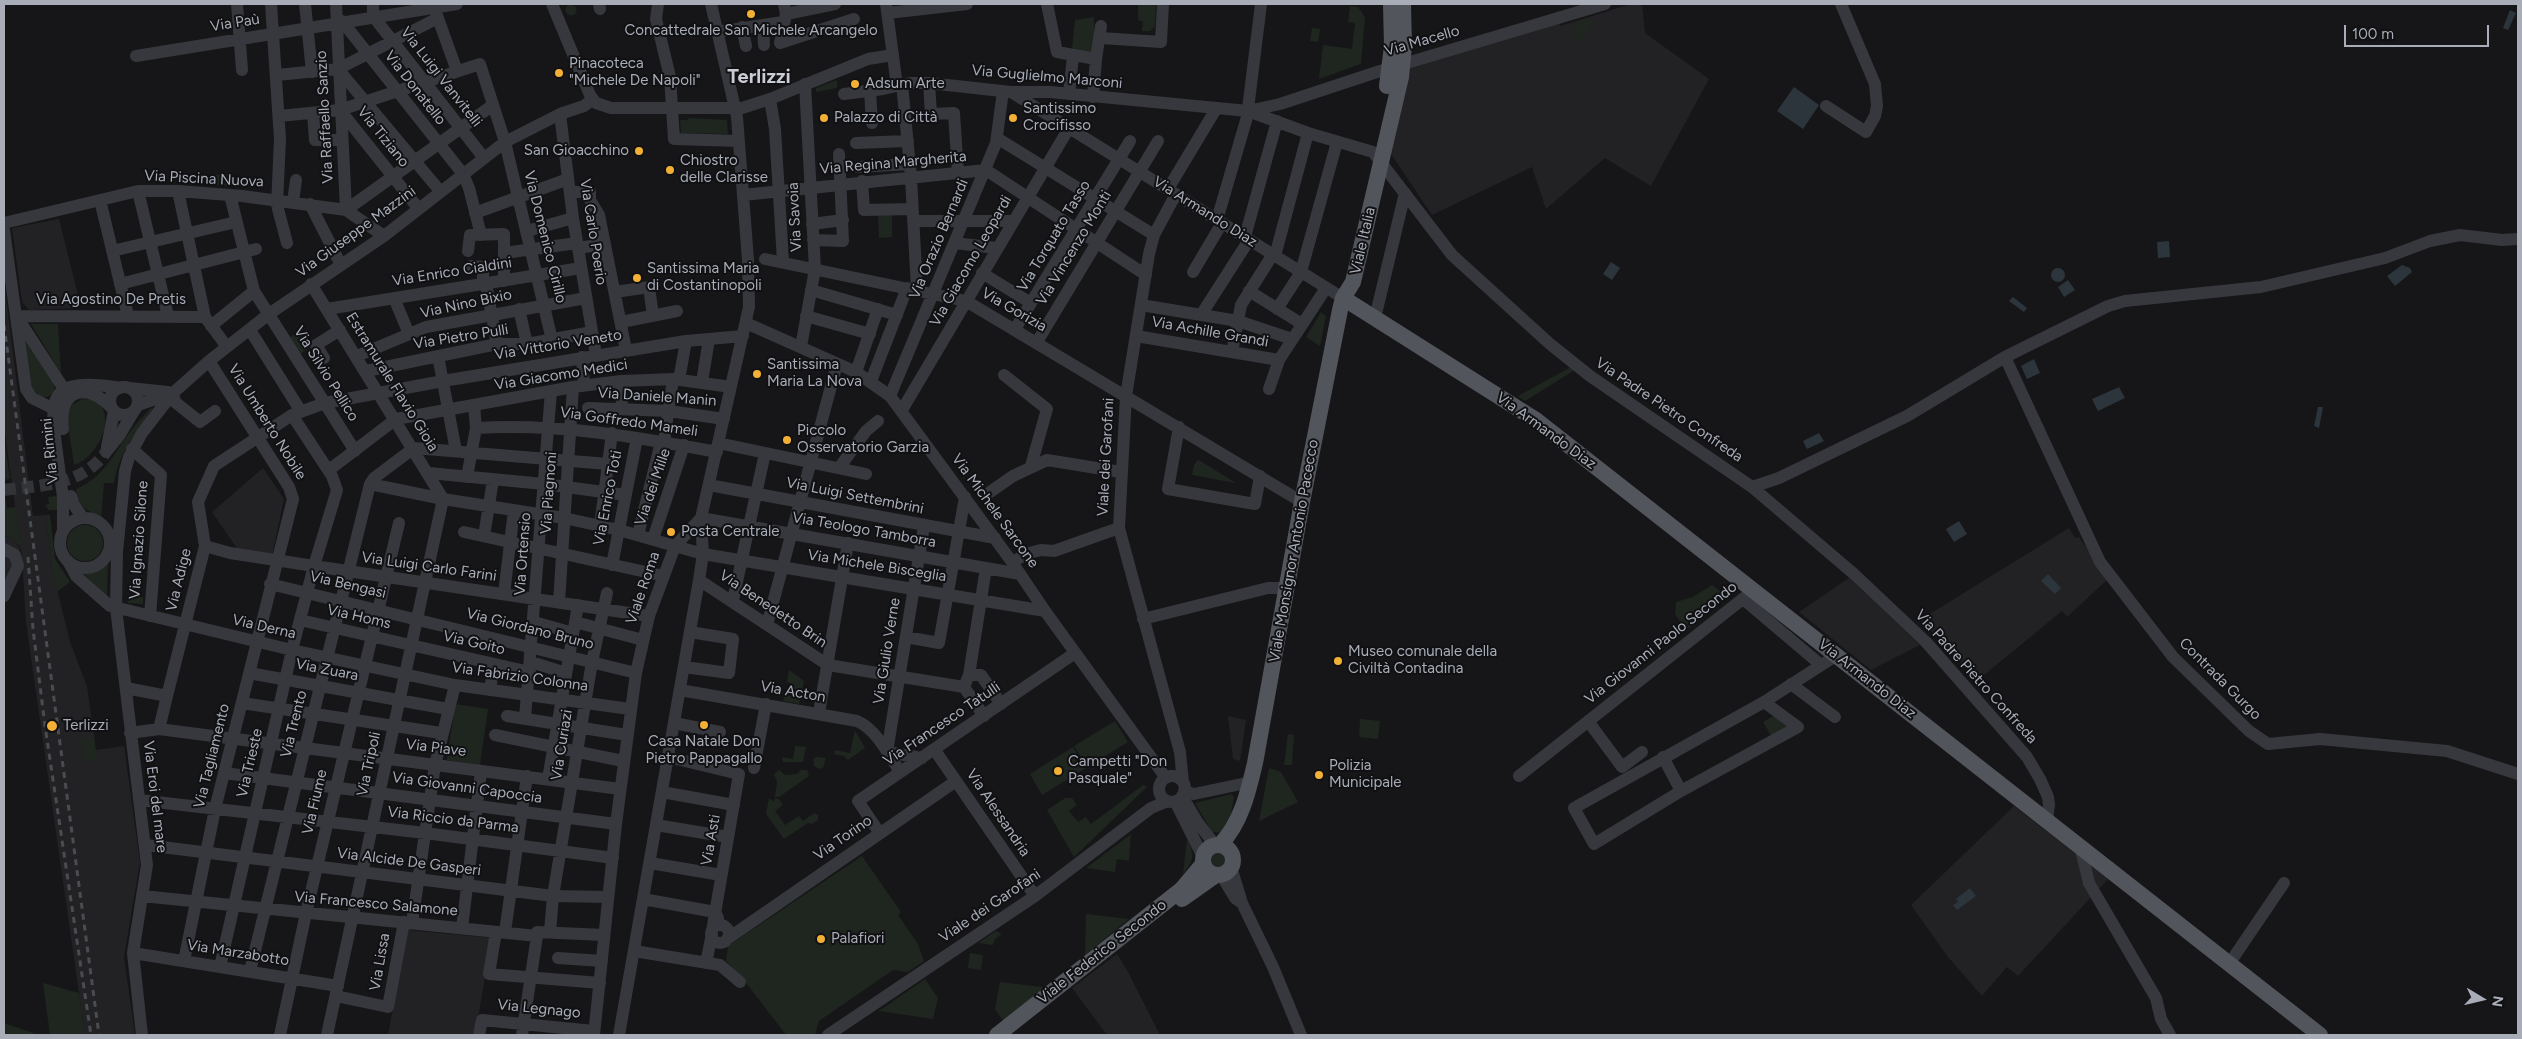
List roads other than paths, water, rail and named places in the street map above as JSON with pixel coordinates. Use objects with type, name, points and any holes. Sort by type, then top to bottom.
[{"type":"main road","name":"Viale Italia","points":[[1391,4],[1396,66]]},
{"type":"main road","name":"Viale Italia","points":[[1343,298],[1353,282],[1396,66],[1403,4]]},
{"type":"main road","name":"Via Armando Diaz","points":[[1343,298],[1536,420],[1749,595],[1837,655],[2320,1035]]},
{"type":"main road","name":"Viale Monsignor Antonio Pacecco","points":[[1218,845],[1234,828],[1245,804],[1251,782],[1302,502],[1343,298]]},
{"type":"main road","name":"Viale Monsignor Antonio Pacecco","points":[[1225,869],[1243,828],[1245,804]]},
{"type":"main road","points":[[1218,845],[1229,850],[1225,869],[1208,872],[1203,861],[1207,849],[1218,845]]},
{"type":"main road","name":"Viale Federico Secondo","points":[[997,1035],[1182,889],[1203,861]]},
{"type":"main road","name":"Viale Federico Secondo","points":[[1010,1035],[1178,902],[1225,869]]},
{"type":"street","points":[[237,4],[242,70]]},
{"type":"street","points":[[271,4],[280,139],[277,200],[287,242]]},
{"type":"street","points":[[305,4],[312,72]]},
{"type":"street","name":"Via Raffaello Sanzio","points":[[336,4],[340,22],[338,69],[346,210]]},
{"type":"street","name":"Via Paù","points":[[136,56],[340,22],[373,10],[405,7],[435,9],[457,4]]},
{"type":"street","points":[[552,4],[592,99],[611,108],[734,108],[770,99],[868,59],[893,55]]},
{"type":"street","points":[[658,4],[656,19],[670,77],[674,139],[739,141]]},
{"type":"street","points":[[619,1035],[700,580],[703,554],[701,518],[746,323],[757,260],[743,195],[737,118],[711,4]]},
{"type":"street","points":[[717,32],[763,25],[784,13],[835,4]]},
{"type":"street","points":[[871,381],[897,315],[912,289],[913,215],[908,141],[887,9],[967,4]]},
{"type":"street","points":[[1047,4],[1057,52],[1096,59]]},
{"type":"street","points":[[1093,97],[1096,59],[1101,32],[1161,42],[1163,4]]},
{"type":"street","points":[[1193,272],[1220,222],[1248,111],[1261,4]]},
{"type":"street","name":"Via Macello","points":[[1248,111],[1280,104],[1396,66],[1605,4]]},
{"type":"street","points":[[1826,106],[1866,132],[1875,116],[1875,84],[1841,4]]},
{"type":"street","points":[[277,75],[338,69],[392,41],[435,9],[457,71],[340,110],[279,116]]},
{"type":"street","name":"Via Luigi Vanvitelli","points":[[373,10],[392,41],[484,158]]},
{"type":"street","points":[[784,13],[780,43],[854,19]]},
{"type":"street","name":"Via Donatello","points":[[340,22],[463,174],[473,198],[481,235]]},
{"type":"street","points":[[763,25],[764,45]]},
{"type":"street","points":[[742,27],[746,46]]},
{"type":"street","points":[[1069,94],[1073,56]]},
{"type":"street","name":"Via Domenico Cirillo","points":[[457,71],[480,64],[505,142],[552,340]]},
{"type":"street","points":[[338,69],[440,191]]},
{"type":"street","points":[[929,83],[931,114],[954,113],[958,173]]},
{"type":"street","name":"Via Guglielmo Marconi","points":[[844,94],[899,85],[929,83],[1248,111]]},
{"type":"street","name":"Via Savoia","points":[[800,347],[815,269],[805,84]]},
{"type":"street","points":[[870,91],[872,123]]},
{"type":"street","name":"Via Armando Diaz","points":[[1007,91],[1140,171],[1343,298]]},
{"type":"street","name":"Via Orazio Bernardi","points":[[890,396],[986,170],[997,138],[1007,91]]},
{"type":"street","name":"Via Giuseppe Mazzini","points":[[113,409],[122,415],[174,393],[210,361],[269,314],[384,236],[505,142],[560,114],[584,106],[592,99]]},
{"type":"street","points":[[770,99],[775,129],[782,261]]},
{"type":"street","points":[[384,236],[346,210],[493,105]]},
{"type":"street","name":"Viale dei Garofani","points":[[828,1035],[1035,896],[1151,808],[1178,794],[1180,752],[1119,528],[1121,472],[1126,396],[1154,235],[1172,191],[1216,109]]},
{"type":"street","name":"Via Tiziano","points":[[340,110],[418,208]]},
{"type":"street","points":[[1248,111],[1378,156]]},
{"type":"street","points":[[313,113],[314,140],[342,140]]},
{"type":"street","name":"Via Carlo Poerio","points":[[560,114],[581,268],[596,355]]},
{"type":"street","points":[[1201,315],[1247,239],[1277,121]]},
{"type":"street","name":"Via Giacomo Leopardi","points":[[902,410],[996,248],[1069,128]]},
{"type":"street","points":[[1232,352],[1241,305],[1274,255],[1308,133]]},
{"type":"street","points":[[997,138],[1154,235]]},
{"type":"street","points":[[856,143],[908,141]]},
{"type":"street","name":"Via Torquato Tasso","points":[[1015,329],[1130,141]]},
{"type":"street","name":"Via Vincenzo Monti","points":[[1037,342],[1158,141]]},
{"type":"street","points":[[1277,309],[1301,272],[1337,142]]},
{"type":"street","points":[[813,240],[844,241],[839,154]]},
{"type":"street","name":"Via Padre Pietro Confreda","points":[[1378,156],[1452,255],[1550,344],[1590,376],[1752,487],[1848,569],[1926,642],[2018,745],[2043,785],[2049,805],[2047,820]]},
{"type":"street","points":[[858,167],[910,170]]},
{"type":"street","name":"Via Regina Margherita","points":[[743,195],[842,184],[910,170],[958,173],[986,170]]},
{"type":"street","points":[[986,170],[1146,275]]},
{"type":"street","points":[[475,213],[568,179]]},
{"type":"street","points":[[293,202],[296,180]]},
{"type":"street","points":[[862,181],[864,210],[964,221],[1013,221]]},
{"type":"street","points":[[138,191],[168,316]]},
{"type":"street","name":"Via Piscina Nuova","points":[[4,223],[138,191],[178,191],[230,195],[346,210]]},
{"type":"street","points":[[178,191],[208,321],[227,347]]},
{"type":"street","points":[[570,192],[590,192],[590,200],[599,215],[626,350]]},
{"type":"street","points":[[1375,318],[1405,193]]},
{"type":"street","name":"Via Silvio Pellico","points":[[230,195],[236,222],[250,250],[254,291],[355,451]]},
{"type":"street","points":[[100,200],[128,316]]},
{"type":"street","points":[[310,204],[340,265]]},
{"type":"street","points":[[527,231],[575,218]]},
{"type":"street","points":[[812,224],[843,220]]},
{"type":"street","points":[[112,251],[236,222]]},
{"type":"street","name":"Via Rimini","points":[[4,230],[27,392],[32,398],[52,408]]},
{"type":"street","points":[[468,250],[470,235],[504,234],[504,281]]},
{"type":"street","points":[[1752,487],[1779,478],[1907,416],[2005,357],[2108,306],[2125,301],[2261,287],[2385,258],[2430,241],[2460,235],[2502,240],[2518,239]]},
{"type":"street","points":[[955,243],[996,248]]},
{"type":"street","points":[[504,253],[605,244]]},
{"type":"street","points":[[120,284],[250,250]]},
{"type":"street","name":"Via Gorizia","points":[[757,260],[782,261],[966,301],[1302,502]]},
{"type":"street","points":[[472,266],[483,267],[497,344]]},
{"type":"street","name":"Via Enrico Cialdini","points":[[327,309],[581,268]]},
{"type":"street","points":[[982,273],[1031,304]]},
{"type":"street","name":"Estramurale Flavio Gioia","points":[[311,284],[414,448],[443,499]]},
{"type":"street","points":[[615,292],[649,287],[653,316]]},
{"type":"street","points":[[1270,389],[1279,360],[1326,288]]},
{"type":"street","points":[[811,290],[897,315]]},
{"type":"street","points":[[208,321],[254,291]]},
{"type":"street","points":[[1249,291],[1302,324]]},
{"type":"street","points":[[394,298],[409,334]]},
{"type":"street","name":"Via Nino Bixio","points":[[356,356],[426,327],[586,298]]},
{"type":"street","points":[[1141,305],[1238,321],[1292,339]]},
{"type":"street","points":[[856,372],[878,309]]},
{"type":"street","points":[[519,310],[526,344]]},
{"type":"street","points":[[621,322],[677,311]]},
{"type":"street","name":"Via Rimini","points":[[16,316],[64,389],[52,408],[67,497],[63,530]]},
{"type":"street","name":"Via Agostino De Pretis","points":[[16,316],[168,316],[208,321]]},
{"type":"street","points":[[806,316],[870,334]]},
{"type":"street","name":"Via Michele Sarcone","points":[[746,323],[856,372],[890,396],[995,538],[1045,611],[1166,778]]},
{"type":"street","name":"Via Trieste","points":[[220,967],[292,650],[314,566],[338,490],[329,470],[250,330]]},
{"type":"street","points":[[324,358],[316,345],[340,330]]},
{"type":"street","name":"Via Pietro Pulli","points":[[366,371],[497,344],[526,344],[592,332]]},
{"type":"street","name":"Via Vittorio Veneto","points":[[324,403],[686,340],[743,336]]},
{"type":"street","name":"Via Achille Grandi","points":[[1136,336],[1279,360]]},
{"type":"street","points":[[702,382],[709,339]]},
{"type":"street","points":[[638,535],[686,340]]},
{"type":"street","points":[[438,356],[456,451]]},
{"type":"street","name":"Contrada Gurgo","points":[[2005,357],[2100,562],[2172,657],[2249,731],[2268,744],[2320,739],[2447,751],[2518,774]]},
{"type":"street","name":"Via Piagnoni","points":[[559,602],[570,430],[582,358]]},
{"type":"street","name":"Via Umberto Nobile","points":[[210,361],[292,495],[276,560]]},
{"type":"street","points":[[767,624],[837,364]]},
{"type":"street","points":[[1004,376],[1047,409],[1031,466]]},
{"type":"street","name":"Via Giacomo Medici","points":[[396,419],[578,386],[621,381],[676,379],[731,387]]},
{"type":"street","points":[[621,381],[622,408]]},
{"type":"street","points":[[64,389],[84,383],[174,393],[175,402],[200,422],[216,411]]},
{"type":"street","points":[[125,388],[136,394],[136,408],[119,436],[106,452],[113,409],[112,396],[125,388]]},
{"type":"street","name":"Via Ortensio","points":[[526,718],[551,391]]},
{"type":"street","name":"Via Eroi del mare","points":[[142,1035],[133,953],[147,865],[146,845],[130,733],[116,608],[113,547],[125,471],[132,449],[142,433],[174,393]]},
{"type":"street","name":"Via Rimini","points":[[63,467],[61,414],[66,401],[76,394],[92,394],[113,409]]},
{"type":"street","name":"Via Adige","points":[[159,729],[205,546],[198,502],[214,466],[296,413],[324,403]]},
{"type":"street","points":[[467,477],[476,428],[474,405]]},
{"type":"street","name":"Via Daniele Manin","points":[[588,408],[669,411],[724,418]]},
{"type":"street","points":[[329,470],[396,419]]},
{"type":"street","points":[[839,468],[866,430],[878,421]]},
{"type":"street","name":"Via Goffredo Mameli","points":[[476,428],[511,426],[612,433],[684,446],[717,447],[765,453],[866,474]]},
{"type":"street","points":[[1179,427],[1168,489],[1254,504],[1260,476]]},
{"type":"street","points":[[600,526],[612,433]]},
{"type":"street","name":"Via Enrico Toti","points":[[612,564],[637,438]]},
{"type":"street","name":"Via dei Mille","points":[[653,539],[684,446]]},
{"type":"street","points":[[608,464],[414,448],[374,478],[370,484],[443,499],[564,518],[619,530],[675,546],[701,518]]},
{"type":"street","name":"Via Ignazio Silone","points":[[132,449],[161,475],[150,616]]},
{"type":"street","points":[[733,600],[765,453]]},
{"type":"street","points":[[990,492],[1013,476],[1047,460],[1121,472]]},
{"type":"street","points":[[429,473],[605,492],[646,505]]},
{"type":"street","points":[[484,536],[493,480]]},
{"type":"street","name":"Via Trento","points":[[250,972],[370,484]]},
{"type":"street","name":"Via Luigi Settembrini","points":[[709,485],[995,538]]},
{"type":"street","name":"Via Rimini","points":[[67,497],[83,518]]},
{"type":"street","points":[[906,637],[939,643],[965,497]]},
{"type":"street","name":"Via Tripoli","points":[[327,1035],[443,499]]},
{"type":"street","points":[[504,594],[514,510]]},
{"type":"street","points":[[68,561],[82,568],[97,564],[108,553],[113,547],[108,534],[101,524],[95,520],[83,518],[71,522],[63,530],[60,546],[68,561],[76,576],[104,603],[116,608]]},
{"type":"street","name":"Via Teologo Tamborra","points":[[701,518],[1020,574]]},
{"type":"street","name":"Via Fiume","points":[[280,1035],[306,913],[398,523]]},
{"type":"street","name":"Via Giulio Verne","points":[[887,752],[924,526]]},
{"type":"street","points":[[1012,562],[1028,554],[1041,550],[1054,550],[1119,528]]},
{"type":"street","points":[[464,532],[664,576]]},
{"type":"street","points":[[820,713],[848,543]]},
{"type":"street","name":"Via Luigi Carlo Farini","points":[[205,546],[314,566],[649,616]]},
{"type":"street","name":"Viale Roma","points":[[594,1033],[623,761],[636,672],[643,640],[649,616],[675,546],[703,554]]},
{"type":"street","points":[[4,549],[13,554],[17,559],[18,566],[4,596]]},
{"type":"street","name":"Via Michele Bisceglia","points":[[703,554],[1045,611]]},
{"type":"street","name":"Via Tagliamento","points":[[184,961],[224,773],[276,560]]},
{"type":"street","points":[[984,716],[964,687],[969,675],[986,568]]},
{"type":"street","name":"Via Benedetto Brin","points":[[700,580],[733,600],[828,665],[964,687]]},
{"type":"street","name":"Via Bengasi","points":[[270,584],[418,618]]},
{"type":"street","points":[[1143,619],[1268,588],[1287,588]]},
{"type":"street","name":"Via Curiazi","points":[[550,932],[553,896],[592,662],[607,593]]},
{"type":"street","points":[[1749,595],[1821,665]]},
{"type":"street","name":"Via Giovanni Paolo Secondo","points":[[1519,776],[1749,595]]},
{"type":"street","points":[[548,779],[578,605]]},
{"type":"street","name":"Via Derna","points":[[116,608],[256,642],[405,675]]},
{"type":"street","name":"Via Giordano Bruno","points":[[418,618],[636,672]]},
{"type":"street","name":"Via Homs","points":[[300,620],[412,645]]},
{"type":"street","points":[[534,622],[574,628],[600,629],[643,640]]},
{"type":"street","points":[[684,667],[729,673],[733,639],[690,632]]},
{"type":"street","name":"Via Goito","points":[[412,645],[494,664],[566,672]]},
{"type":"street","name":"Via Francesco Tatulli","points":[[879,832],[858,801],[1075,653]]},
{"type":"street","points":[[1764,702],[1798,727],[1681,791],[1594,844],[1574,808],[1764,702],[1837,655]]},
{"type":"street","points":[[490,690],[494,664]]},
{"type":"street","name":"Via Zuara","points":[[249,673],[448,709]]},
{"type":"street","name":"Via Fabrizio Colonna","points":[[405,675],[455,685],[630,709]]},
{"type":"street","points":[[969,675],[981,675],[1001,704]]},
{"type":"street","points":[[1791,684],[1835,717]]},
{"type":"street","name":"Via Lissa","points":[[388,1007],[418,880],[441,734],[455,685]]},
{"type":"street","points":[[126,688],[167,696]]},
{"type":"street","name":"Via Acton","points":[[680,690],[820,713],[856,721],[867,726],[900,772]]},
{"type":"street","points":[[242,703],[441,734]]},
{"type":"street","points":[[754,768],[766,704]]},
{"type":"street","points":[[507,716],[627,735]]},
{"type":"street","name":"Via Giovanni Paolo Secondo","points":[[1588,721],[1622,766],[1642,752]]},
{"type":"street","points":[[674,723],[720,732]]},
{"type":"street","name":"Via Piave","points":[[130,733],[159,729],[620,789]]},
{"type":"street","points":[[495,735],[623,761]]},
{"type":"street","name":"Via Alessandria","points":[[934,749],[1035,896]]},
{"type":"street","points":[[887,752],[922,758]]},
{"type":"street","name":"Via Asti","points":[[668,757],[739,774],[715,912],[717,929],[709,964]]},
{"type":"street","points":[[1663,757],[1681,791]]},
{"type":"street","points":[[462,928],[481,770]]},
{"type":"street","name":"Via Giovanni Capoccia","points":[[224,773],[616,824]]},
{"type":"street","points":[[527,776],[511,891],[489,974],[600,983]]},
{"type":"street","points":[[1203,861],[1178,794],[1177,777],[1166,778],[1159,789],[1162,797],[1178,794],[1194,794],[1251,782]]},
{"type":"street","name":"Via Torino","points":[[725,941],[879,832],[956,781]]},
{"type":"street","points":[[2033,809],[2043,785]]},
{"type":"street","points":[[662,792],[734,805]]},
{"type":"street","points":[[1178,794],[1198,823],[1218,845]]},
{"type":"street","name":"Via Riccio da Parma","points":[[140,800],[518,844],[613,858]]},
{"type":"street","points":[[656,825],[728,837]]},
{"type":"street","name":"Via Alcide De Gasperi","points":[[146,845],[553,896],[608,897]]},
{"type":"street","points":[[2080,846],[2089,882],[2156,998],[2161,1019],[2170,1035]]},
{"type":"street","points":[[650,863],[722,875]]},
{"type":"street","points":[[1225,869],[1273,967],[1301,1035]]},
{"type":"street","points":[[2230,964],[2284,883]]},
{"type":"street","name":"Via Francesco Salamone","points":[[142,896],[234,907],[353,916],[536,936],[537,932],[604,935]]},
{"type":"street","points":[[643,899],[715,912]]},
{"type":"street","name":"Via Torino","points":[[717,929],[749,923]]},
{"type":"street","points":[[717,929],[715,941],[725,941]]},
{"type":"street","points":[[523,1030],[536,936]]},
{"type":"street","points":[[709,964],[725,941]]},
{"type":"street","points":[[634,951],[724,968],[740,982]]},
{"type":"street","name":"Via Marzabotto","points":[[133,953],[292,978],[388,1007]]},
{"type":"street","points":[[558,958],[602,961]]},
{"type":"street","name":"Via Legnago","points":[[479,1035],[482,1020],[523,1030],[594,1033]]},
{"type":"tunnel","points":[[4,490],[46,485],[73,478],[85,472],[106,452]]},
{"type":"railway","points":[[4,325],[99,1035]]},
{"type":"railway","points":[[28,557],[33,629],[45,726],[91,1035]]},
{"type":"place","name":"Concattedrale San Michele Arcangelo","points":[[751,14]]},
{"type":"place","name":"Pinacoteca \"Michele De Napoli\"","points":[[559,73]]},
{"type":"place","name":"Adsum Arte","points":[[855,84]]},
{"type":"place","name":"Palazzo di Città","points":[[824,118]]},
{"type":"place","name":"Santissimo Crocifisso","points":[[1013,118]]},
{"type":"place","name":"San Gioacchino","points":[[639,151]]},
{"type":"place","name":"Chiostro delle Clarisse","points":[[670,170]]},
{"type":"place","name":"Santissima Maria di Costantinopoli","points":[[637,278]]},
{"type":"place","name":"Santissima Maria La Nova","points":[[757,374]]},
{"type":"place","name":"Piccolo Osservatorio Garzia","points":[[787,440]]},
{"type":"place","name":"Posta Centrale","points":[[671,532]]},
{"type":"place","name":"Museo comunale della Civiltà Contadina","points":[[1338,661]]},
{"type":"place","name":"Casa Natale Don Pietro Pappagallo","points":[[704,725]]},
{"type":"place","name":"Terlizzi","points":[[52,726]]},
{"type":"place","name":"Campetti \"Don Pasquale\"","points":[[1058,771]]},
{"type":"place","name":"Polizia Municipale","points":[[1319,775]]},
{"type":"place","name":"Palafiori","points":[[821,939]]},
{"type":"district","name":"Terlizzi","points":[[759,77]]}]
